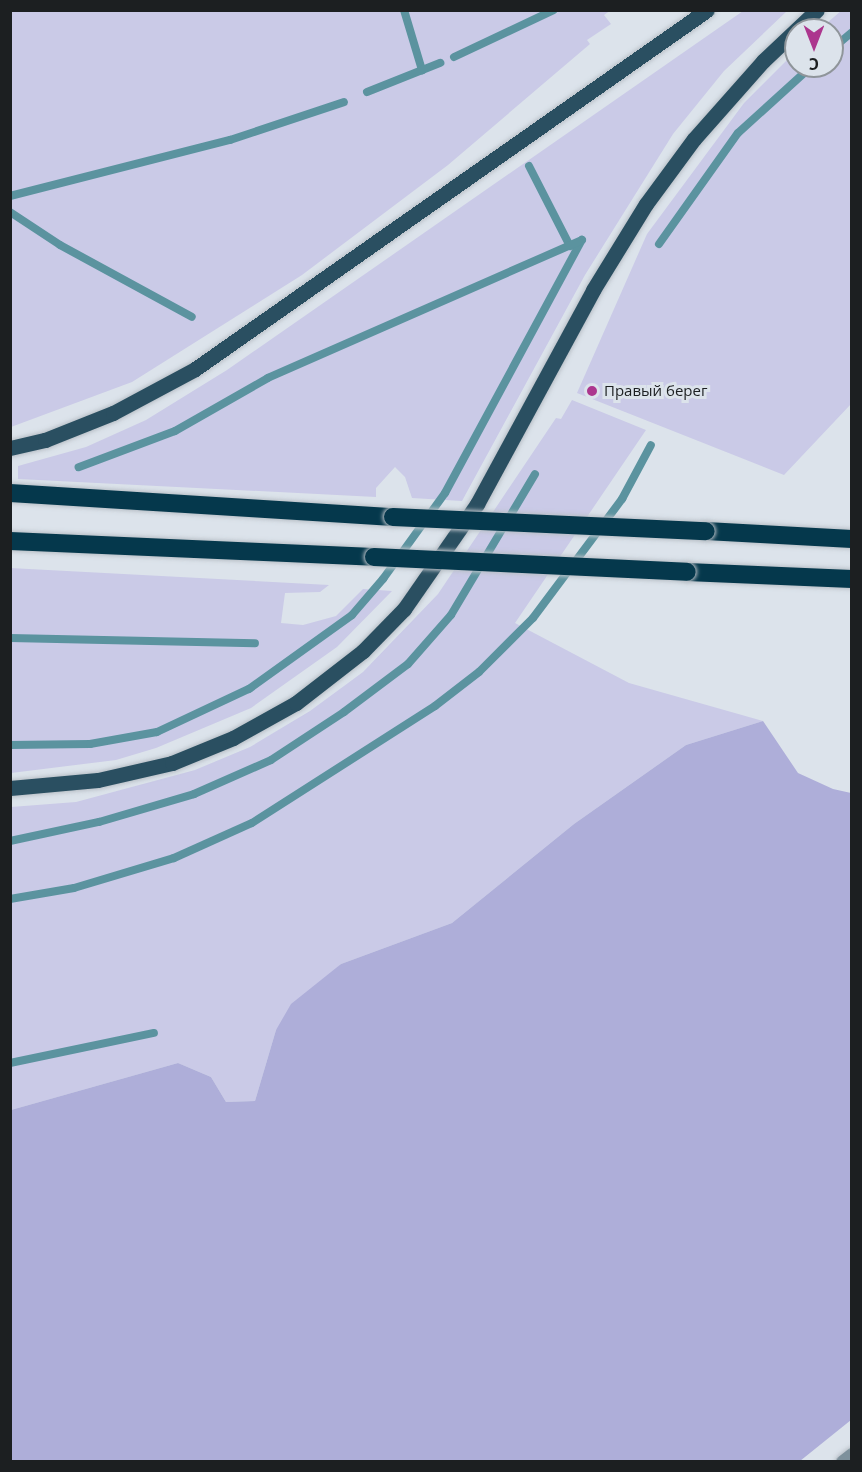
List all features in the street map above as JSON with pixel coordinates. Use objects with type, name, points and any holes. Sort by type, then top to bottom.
[{"type":"highway","points":[[10,493],[393,517],[852,539]]},
{"type":"highway","points":[[10,541],[852,579]]},
{"type":"main road","points":[[10,448],[45,440],[113,413],[195,369],[707,10]]},
{"type":"main road","points":[[10,788],[98,780],[172,763],[233,738],[296,703],[363,651],[404,609],[477,504],[593,290],[646,204],[694,139],[763,61],[817,10]]},
{"type":"street","points":[[843,1461],[852,1455]]},
{"type":"shaded area","points":[[11,10],[611,10],[604,15],[611,24],[587,40],[590,44],[448,165],[302,275],[132,382],[11,427]]},
{"type":"shaded area","points":[[842,10],[852,11],[851,404],[784,475],[577,393],[647,234],[744,103],[784,63],[784,78],[844,78],[844,18],[833,18]]},
{"type":"shaded area","points":[[743,11],[787,11],[724,71],[673,134],[585,275],[462,501],[412,498],[405,477],[395,467],[376,488],[376,497],[18,479],[18,466],[86,447],[146,420],[227,370]]},
{"type":"shaded area","points":[[572,400],[646,430],[515,623],[629,683],[763,721],[686,745],[574,824],[452,923],[341,964],[276,1030],[255,1101],[226,1102],[211,1077],[178,1063],[11,1110],[11,807],[76,802],[195,770],[250,747],[310,711],[363,672],[438,594],[556,418],[561,419]]},
{"type":"shaded area","points":[[10,568],[329,585],[320,592],[285,593],[281,623],[303,625],[336,616],[363,589],[392,591],[337,647],[251,708],[156,748],[116,760],[11,773]]},
{"type":"shaded area","points":[[763,721],[798,773],[833,789],[851,793],[851,1420],[800,1461],[11,1461],[11,1110],[178,1063],[211,1077],[226,1102],[255,1101],[276,1030],[291,1004],[341,964],[452,923],[574,824],[686,745]]},
{"type":"waterway","points":[[404,10],[422,70]]},
{"type":"waterway","points":[[454,57],[554,10]]},
{"type":"waterway","points":[[844,39],[852,32]]},
{"type":"waterway","points":[[367,92],[440,63]]},
{"type":"waterway","points":[[659,244],[738,133],[799,78]]},
{"type":"waterway","points":[[10,196],[230,140],[344,102]]},
{"type":"waterway","points":[[529,166],[570,246]]},
{"type":"waterway","points":[[10,212],[60,245],[192,317]]},
{"type":"waterway","points":[[10,745],[90,744],[157,732],[249,689],[352,615],[383,579],[445,493],[582,240],[268,378],[175,431],[79,467]]},
{"type":"waterway","points":[[10,899],[74,888],[174,858],[252,823],[435,706],[479,672],[533,618],[622,499],[651,445]]},
{"type":"waterway","points":[[10,841],[99,822],[194,794],[271,760],[344,712],[408,664],[451,615],[535,474]]},
{"type":"waterway","points":[[10,638],[255,643]]},
{"type":"waterway","points":[[10,1063],[154,1033]]},
{"type":"place","name":"Правый берег","points":[[592,391]]}]
